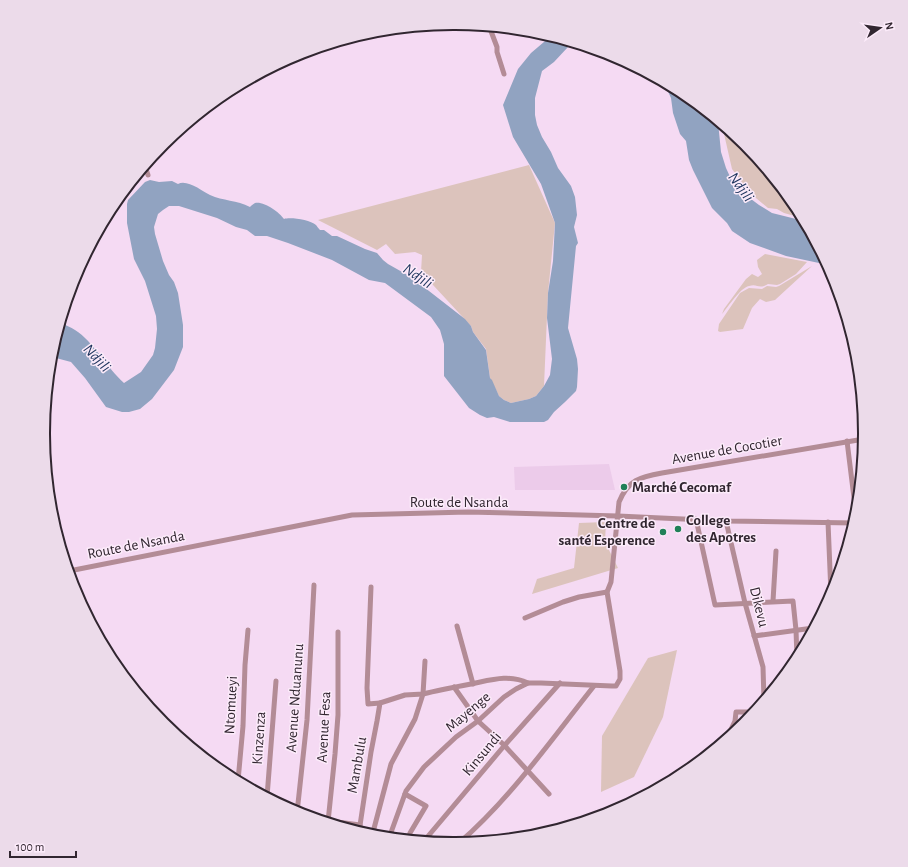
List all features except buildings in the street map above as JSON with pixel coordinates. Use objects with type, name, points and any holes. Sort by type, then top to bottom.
[{"type":"street","points":[[491,32],[504,74]]},
{"type":"street","name":"Avenue de Cocotier","points":[[607,592],[611,582],[612,557],[619,502],[623,491],[635,481],[642,477],[858,440]]},
{"type":"street","points":[[847,441],[853,491]]},
{"type":"street","name":"Route de Nsanda","points":[[74,570],[352,515],[468,512],[618,516],[726,521],[848,523]]},
{"type":"street","points":[[696,519],[715,605],[745,602],[793,601],[797,646]]},
{"type":"street","name":"Dikevu","points":[[726,521],[745,602],[763,667],[764,692]]},
{"type":"street","points":[[828,522],[830,579]]},
{"type":"street","points":[[773,601],[776,551]]},
{"type":"street","name":"Avenue Nduanunu","points":[[298,805],[307,720],[314,585]]},
{"type":"street","points":[[371,587],[367,688],[368,704],[380,703],[405,695],[422,694],[489,680],[506,678],[516,679],[528,683]]},
{"type":"street","points":[[525,618],[563,602],[579,597],[607,592]]},
{"type":"street","name":"Mayenge","points":[[391,832],[406,791],[427,763],[456,736],[478,721],[504,697],[516,689],[528,683],[616,686],[619,682],[620,670],[607,592]]},
{"type":"street","points":[[457,626],[473,684]]},
{"type":"street","points":[[754,636],[807,629]]},
{"type":"street","name":"Ntomueyi","points":[[239,774],[243,726],[248,630]]},
{"type":"street","name":"Avenue Fesa","points":[[328,817],[337,722],[338,632]]},
{"type":"street","points":[[374,829],[391,764],[415,719],[422,694],[425,661]]},
{"type":"street","name":"Kinzenza","points":[[267,791],[276,681]]},
{"type":"street","name":"Kinsundi","points":[[428,836],[504,746],[560,683]]},
{"type":"street","points":[[467,836],[527,771],[594,686]]},
{"type":"street","points":[[454,687],[478,721],[504,746],[549,794]]},
{"type":"street","name":"Mambulu","points":[[360,825],[380,703]]},
{"type":"street","points":[[734,724],[736,712],[746,712]]},
{"type":"street","points":[[405,794],[426,806],[410,833]]},
{"type":"shaded area","points":[[724,134],[757,167],[793,215],[777,209],[768,208],[750,193],[732,169]]},
{"type":"shaded area","points":[[529,165],[555,223],[548,293],[544,386],[536,396],[511,403],[499,396],[490,378],[486,349],[473,332],[471,326],[421,272],[422,255],[415,252],[395,254],[386,244],[377,250],[318,220]]},
{"type":"shaded area","points":[[765,254],[807,262],[796,274],[780,284],[768,284],[765,286],[752,285],[746,287],[738,294],[722,314],[746,279],[752,274],[758,277],[762,274],[758,267],[757,260]]},
{"type":"shaded area","points":[[812,266],[775,300],[766,302],[760,299],[752,308],[743,329],[718,331],[719,324],[740,293],[749,288],[762,289],[767,286],[779,286]]},
{"type":"shaded area","points":[[609,464],[615,490],[515,490],[514,467]]},
{"type":"shaded area","points":[[606,522],[605,542],[618,568],[532,594],[537,579],[574,568],[579,523]]},
{"type":"shaded area","points":[[677,650],[663,717],[634,777],[601,792],[602,736],[648,658]]},
{"type":"water","name":"Ndjili","points":[[545,41],[568,47],[554,62],[542,71],[535,98],[535,115],[542,137],[558,168],[571,186],[575,197],[577,215],[574,227],[578,243],[576,246],[568,328],[577,359],[577,387],[576,391],[554,412],[548,420],[544,422],[510,422],[494,417],[487,418],[469,408],[444,376],[444,344],[440,330],[431,317],[385,283],[369,280],[332,260],[288,243],[267,236],[255,236],[247,230],[236,227],[217,218],[179,206],[169,206],[158,214],[154,227],[163,261],[178,293],[183,325],[183,347],[174,370],[152,399],[140,409],[129,412],[122,412],[106,407],[85,378],[71,362],[57,358],[65,325],[82,335],[124,383],[141,372],[153,355],[157,329],[156,316],[145,281],[134,259],[127,223],[127,204],[128,200],[145,182],[150,180],[159,182],[172,181],[178,184],[190,184],[215,197],[250,207],[255,203],[267,205],[279,213],[284,219],[305,220],[313,223],[320,230],[324,230],[332,236],[337,236],[377,253],[388,264],[411,277],[465,319],[471,326],[473,332],[486,350],[490,378],[499,396],[511,403],[536,396],[550,375],[552,359],[547,318],[555,223],[541,184],[513,137],[503,105],[518,69],[531,53]]},
{"type":"water","points":[[668,92],[700,113],[719,129],[721,152],[732,181],[743,193],[772,213],[795,219],[820,263],[786,256],[750,243],[732,231],[727,223],[712,208],[693,170],[689,160],[686,141],[680,134],[673,113],[671,98]]},
{"type":"place","name":"Marché Cecomaf","points":[[624,487]]},
{"type":"place","name":"College des Apotres","points":[[678,529]]},
{"type":"place","name":"Centre de santé Esperence","points":[[663,532]]}]
